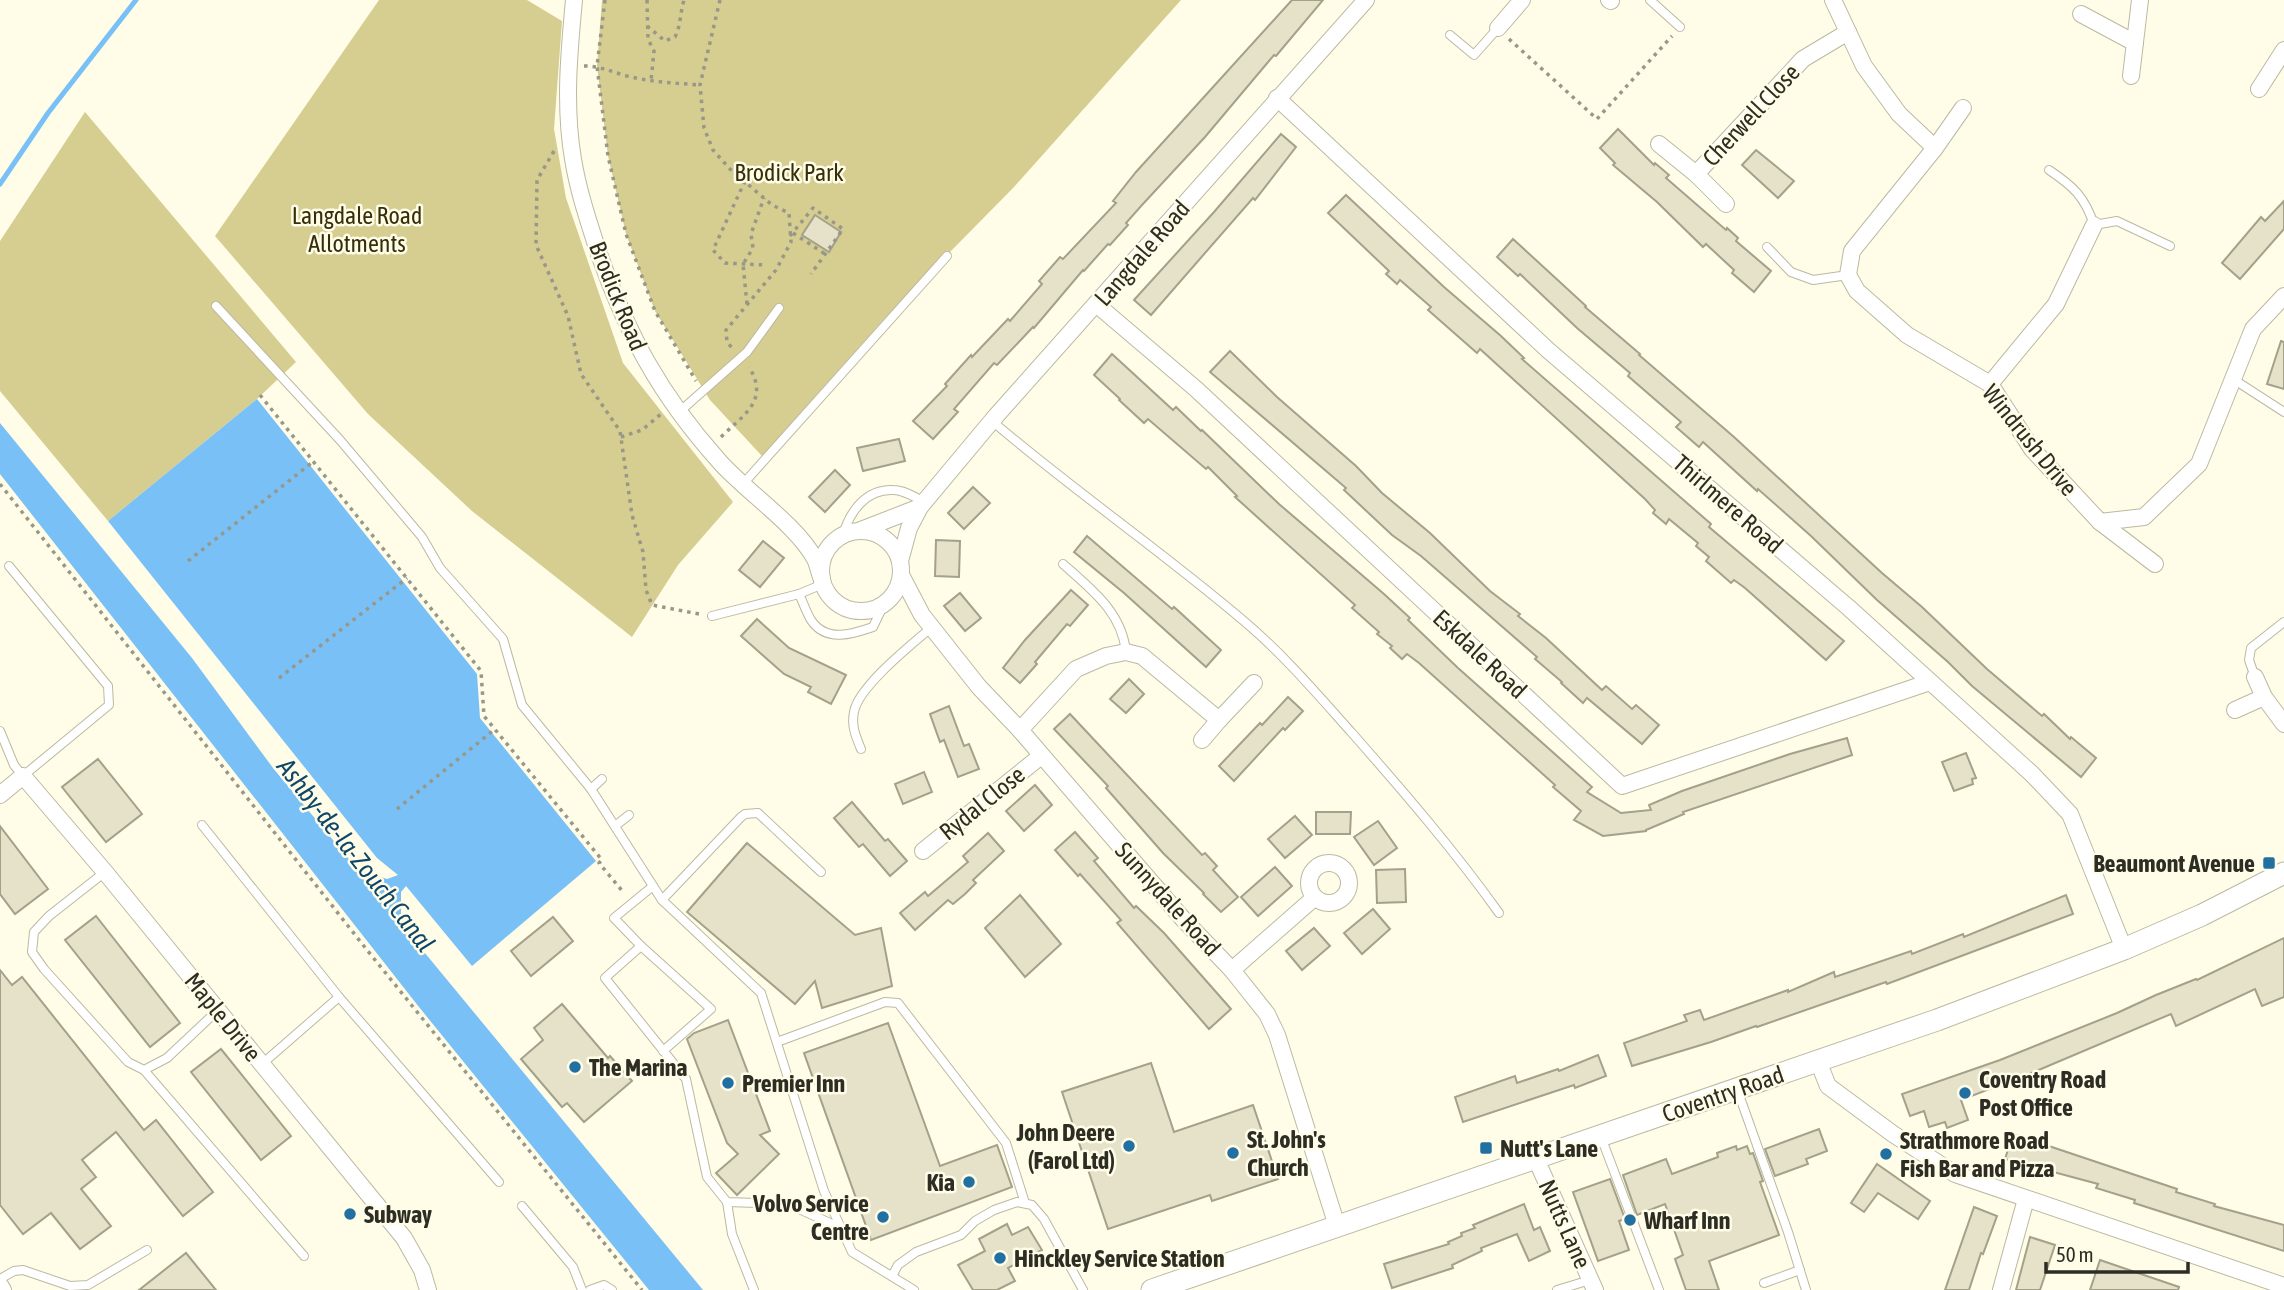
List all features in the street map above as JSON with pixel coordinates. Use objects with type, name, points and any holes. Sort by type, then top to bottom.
[{"type":"main road","name":"Coventry Road","points":[[1152,1290],[1937,1020],[2124,949],[2281,879]]},
{"type":"street","name":"Brodick Road","points":[[574,0],[568,67],[569,125],[573,158],[584,210],[614,295],[644,359],[675,408],[709,449],[798,537],[815,559],[822,581]]},
{"type":"street","name":"Langdale Road","points":[[900,568],[909,528],[922,504],[992,421],[1366,0]]},
{"type":"street","points":[[1498,28],[1522,0]]},
{"type":"street","points":[[1833,0],[1864,66],[1899,114],[1935,148]]},
{"type":"street","points":[[2131,76],[2140,0]]},
{"type":"street","points":[[2081,13],[2135,43]]},
{"type":"street","name":"Cherwell Close","points":[[1659,144],[1696,174],[1803,59],[1848,32]]},
{"type":"street","points":[[2259,89],[2284,50]]},
{"type":"street","name":"Thirlmere Road","points":[[1277,98],[1549,351],[1849,608],[2032,774],[2070,814],[2124,949]]},
{"type":"street","points":[[1848,275],[1852,251],[1935,148],[1963,108]]},
{"type":"street","points":[[1696,174],[1726,204]]},
{"type":"street","points":[[1990,384],[2056,304],[2094,225]]},
{"type":"street","name":"Windrush Drive","points":[[1848,275],[1857,291],[1907,335],[1990,384],[2032,449],[2099,522],[2155,564]]},
{"type":"street","points":[[2099,522],[2144,517],[2199,464],[2253,329],[2284,296]]},
{"type":"street","name":"Eskdale Road","points":[[1096,304],[1196,389],[1622,786],[1930,682]]},
{"type":"street","name":"Langdale Road","points":[[851,533],[922,504]]},
{"type":"street","points":[[872,532],[887,540],[896,551],[900,568],[898,586],[887,601],[871,610],[856,611],[842,607],[835,601],[822,581],[821,565],[829,546],[851,533],[872,532]]},
{"type":"street","name":"Brodick Road","points":[[798,537],[815,545],[829,546]]},
{"type":"street","name":"Sunnydale Road","points":[[900,568],[927,621],[979,687],[1020,730],[1268,1014],[1278,1035],[1337,1226]]},
{"type":"street","name":"Sunnydale Road","points":[[887,601],[927,621]]},
{"type":"street","points":[[1020,730],[1076,669],[1106,656],[1126,652],[1142,656],[1219,720]]},
{"type":"street","points":[[2255,677],[2264,697],[2284,724]]},
{"type":"street","points":[[1202,740],[1254,683]]},
{"type":"street","points":[[2235,710],[2264,697]]},
{"type":"street","name":"Rydal Close","points":[[923,851],[1041,755]]},
{"type":"street","points":[[0,795],[23,776]]},
{"type":"street","name":"Maple Drive","points":[[23,776],[105,872],[404,1238],[422,1270],[428,1290]]},
{"type":"street","points":[[1232,970],[1314,898]]},
{"type":"street","points":[[1818,1061],[1828,1086],[1955,1174],[2284,1286]]},
{"type":"street","name":"Nutts Lane","points":[[1536,1159],[1592,1285]]},
{"type":"street","points":[[2001,1290],[2026,1199]]},
{"type":"street","points":[[0,1285],[3,1290]]},
{"type":"lane","points":[[1650,0],[1680,27]]},
{"type":"lane","points":[[1450,35],[1475,55],[1498,28]]},
{"type":"lane","points":[[2049,170],[2073,186],[2088,207],[2094,225],[2118,221],[2170,246]]},
{"type":"lane","points":[[1767,247],[1791,272],[1813,280],[1848,275]]},
{"type":"lane","points":[[743,484],[947,256]]},
{"type":"lane","points":[[216,306],[340,440],[422,537],[440,568],[503,639],[522,705],[591,789],[662,900],[761,993],[824,1191],[852,1252],[914,1290]]},
{"type":"lane","points":[[675,408],[741,357],[779,308]]},
{"type":"lane","points":[[2233,379],[2284,412]]},
{"type":"lane","points":[[992,421],[1040,462],[1166,557],[1247,624],[1299,675],[1395,781],[1471,873],[1499,913]]},
{"type":"lane","points":[[851,533],[854,508],[874,493],[894,489],[922,504]]},
{"type":"lane","points":[[1063,564],[1111,608],[1125,641],[1126,652]]},
{"type":"lane","points":[[0,731],[14,765],[23,776],[109,705],[108,686],[9,566]]},
{"type":"lane","points":[[712,616],[799,594],[822,581]]},
{"type":"lane","points":[[799,594],[812,622],[828,634],[849,635],[873,627],[887,601]]},
{"type":"lane","points":[[861,749],[853,728],[854,710],[864,691],[927,621]]},
{"type":"lane","points":[[2255,677],[2249,660],[2251,648],[2284,622]]},
{"type":"lane","points":[[591,789],[603,779]]},
{"type":"lane","points":[[662,900],[741,817],[751,813],[758,813],[821,872]]},
{"type":"lane","points":[[615,827],[629,815]]},
{"type":"lane","points":[[202,825],[339,997],[499,1182]]},
{"type":"lane","points":[[105,872],[49,916],[34,932],[32,952],[44,969],[128,1062],[144,1070],[304,1256]]},
{"type":"lane","points":[[653,886],[614,918],[711,1009],[663,1051]]},
{"type":"lane","points":[[641,946],[605,978],[686,1079],[707,1177],[727,1202],[732,1234],[754,1290]]},
{"type":"lane","points":[[262,1064],[339,997]]},
{"type":"lane","points":[[777,1042],[886,1002],[898,1003],[1006,1143],[1025,1203]]},
{"type":"lane","points":[[144,1070],[167,1058],[218,1010]]},
{"type":"lane","points":[[1737,1089],[1806,1290]]},
{"type":"lane","points":[[1601,1137],[1659,1290]]},
{"type":"lane","points":[[727,1202],[788,1204],[841,1228]]},
{"type":"lane","points":[[892,1276],[898,1265],[916,1252],[961,1235],[975,1221],[994,1210],[1017,1202],[1032,1205],[1044,1219],[1083,1290]]},
{"type":"lane","points":[[522,1206],[573,1268],[582,1290]]},
{"type":"lane","points":[[0,1279],[14,1271],[23,1270],[57,1283],[79,1287],[105,1276],[146,1250]]},
{"type":"lane","points":[[1764,1283],[1800,1270]]},
{"type":"lane","points":[[590,1290],[604,1285],[612,1290]]},
{"type":"lane","points":[[1557,1290],[1592,1285]]},
{"type":"path","points":[[605,0],[597,66],[608,156],[626,234],[655,311],[696,383],[706,374]]},
{"type":"path","points":[[647,0],[648,39],[654,51],[651,81]]},
{"type":"path","points":[[647,26],[665,41],[675,37],[680,27],[679,16],[684,0]]},
{"type":"path","points":[[709,449],[751,409],[757,395],[755,376],[727,342],[726,330],[776,270],[791,242],[792,234],[789,213],[772,205],[730,169],[713,150],[704,128],[700,85],[720,0]]},
{"type":"path","points":[[1498,28],[1597,119],[1680,27]]},
{"type":"path","points":[[568,67],[597,66],[651,81],[700,85]]},
{"type":"path","points":[[569,125],[537,180],[536,245],[568,317],[581,374],[620,431],[632,515],[643,552],[646,590],[652,605],[712,616]]},
{"type":"path","points":[[745,181],[713,250],[725,263],[765,265]]},
{"type":"path","points":[[747,306],[743,264],[753,248],[751,234],[765,198]]},
{"type":"path","points":[[792,234],[813,208],[843,229],[811,274]]},
{"type":"path","points":[[792,234],[825,254]]},
{"type":"path","points":[[260,396],[481,671],[484,716],[602,860],[599,863],[632,903]]},
{"type":"path","points":[[621,437],[642,430],[675,408]]},
{"type":"path","points":[[188,561],[314,461]]},
{"type":"path","points":[[0,484],[367,950],[642,1290]]},
{"type":"path","points":[[279,678],[407,578]]},
{"type":"path","points":[[397,809],[495,729]]},
{"type":"green space","name":"Langdale Road Allotments","points":[[379,0],[527,0],[562,21],[554,129],[566,198],[623,363],[733,502],[678,565],[632,637],[472,511],[368,414],[215,236]]},
{"type":"green space","name":"Brodick Park","points":[[602,0],[1181,0],[1014,187],[885,318],[762,456],[710,400],[655,311],[626,234],[608,156],[597,66]]},
{"type":"green space","points":[[85,112],[296,362],[257,399],[108,521],[0,391],[0,241]]},
{"type":"water","points":[[257,399],[477,674],[480,718],[596,861],[472,966],[406,886],[401,892],[401,924],[703,1290],[649,1290],[419,1007],[0,474],[0,423],[192,658],[273,768],[358,870],[387,879],[398,875],[377,858],[108,521]]},
{"type":"building","points":[[1292,0],[1323,0],[1205,137],[1126,223],[1128,225],[1110,245],[1083,270],[1034,328],[997,365],[994,363],[954,409],[958,412],[933,439],[913,421],[947,386],[945,384],[971,355],[972,357],[1008,319],[1010,321],[1042,284],[1039,281],[1060,257],[1063,259],[1116,203],[1113,201],[1136,172]]},
{"type":"building","points":[[1618,129],[1654,165],[1655,163],[1669,175],[1666,178],[1726,230],[1727,228],[1738,238],[1736,241],[1771,271],[1754,292],[1732,273],[1734,270],[1706,244],[1703,247],[1657,202],[1613,165],[1615,163],[1600,148]]},
{"type":"building","points":[[1281,134],[1296,147],[1255,200],[1253,198],[1151,315],[1134,300]]},
{"type":"building","points":[[1756,150],[1794,181],[1778,198],[1742,165]]},
{"type":"building","points":[[1346,195],[1444,287],[1501,336],[1524,358],[1522,359],[1711,524],[1709,527],[1844,641],[1826,660],[1745,588],[1734,580],[1731,583],[1706,561],[1709,557],[1696,546],[1698,543],[1669,519],[1666,524],[1653,513],[1655,510],[1645,499],[1480,349],[1477,353],[1428,310],[1431,307],[1400,280],[1397,284],[1386,274],[1389,271],[1328,213]]},
{"type":"building","points":[[2284,201],[2284,229],[2240,279],[2222,263],[2261,217],[2265,221]]},
{"type":"building","points":[[815,215],[841,232],[829,252],[802,235]]},
{"type":"building","points":[[1513,239],[1585,307],[1922,607],[1987,669],[2096,758],[2081,777],[1972,686],[1758,489],[1757,491],[1703,442],[1699,447],[1676,427],[1681,422],[1628,376],[1630,373],[1520,274],[1518,276],[1497,257]]},
{"type":"building","points":[[2281,341],[2284,342],[2284,389],[2267,384]]},
{"type":"building","points":[[1230,351],[1382,493],[1430,533],[1490,591],[1520,614],[1518,616],[1602,690],[1606,686],[1632,709],[1636,705],[1659,725],[1642,744],[1587,698],[1583,703],[1535,659],[1537,657],[1421,556],[1392,535],[1344,490],[1346,488],[1210,372]]},
{"type":"building","points":[[1112,354],[1173,410],[1176,407],[1279,504],[1384,594],[1458,668],[1592,787],[1587,792],[1621,813],[1651,810],[1649,805],[1682,791],[1790,754],[1847,738],[1852,755],[1683,812],[1684,814],[1646,831],[1603,836],[1574,820],[1581,811],[1553,787],[1555,785],[1419,663],[1407,654],[1402,659],[1390,648],[1392,646],[1377,634],[1379,632],[1352,608],[1355,605],[1235,497],[1237,496],[1208,467],[1206,469],[1148,419],[1144,423],[1119,400],[1094,375]]},
{"type":"building","points":[[899,439],[905,461],[863,471],[857,448]]},
{"type":"building","points":[[835,470],[850,485],[825,512],[809,497]]},
{"type":"building","points":[[973,487],[990,503],[964,529],[948,513]]},
{"type":"building","points":[[1087,536],[1172,609],[1174,607],[1221,650],[1206,667],[1074,552]]},
{"type":"building","points":[[936,540],[960,541],[959,577],[935,576]]},
{"type":"building","points":[[763,541],[784,558],[760,587],[739,570]]},
{"type":"building","points":[[1071,590],[1088,605],[1070,626],[1067,624],[1020,683],[1003,668]]},
{"type":"building","points":[[960,593],[981,618],[965,631],[944,606]]},
{"type":"building","points":[[757,619],[789,648],[846,675],[831,704],[808,692],[811,687],[784,674],[741,636]]},
{"type":"building","points":[[1129,679],[1144,694],[1126,713],[1110,699]]},
{"type":"building","points":[[1288,697],[1303,711],[1285,730],[1283,728],[1234,781],[1219,766]]},
{"type":"building","points":[[949,706],[964,746],[969,744],[979,769],[958,777],[944,740],[940,742],[930,714]]},
{"type":"building","points":[[1070,714],[1202,855],[1205,853],[1217,866],[1213,870],[1238,897],[1221,912],[1163,853],[1106,788],[1108,786],[1054,729]]},
{"type":"building","points":[[1966,753],[1976,778],[1972,779],[1973,784],[1954,791],[1942,762]]},
{"type":"building","points":[[98,759],[142,814],[106,842],[62,787]]},
{"type":"building","points":[[924,772],[932,792],[903,804],[895,784]]},
{"type":"building","points":[[1035,785],[1052,805],[1024,831],[1006,811]]},
{"type":"building","points":[[852,802],[885,841],[888,839],[907,861],[890,876],[863,844],[859,847],[834,818]]},
{"type":"building","points":[[1316,812],[1351,812],[1350,834],[1316,834]]},
{"type":"building","points":[[1295,816],[1312,835],[1285,858],[1268,839]]},
{"type":"building","points":[[1378,821],[1397,848],[1374,865],[1354,837]]},
{"type":"building","points":[[0,826],[48,889],[15,914],[0,894]]},
{"type":"building","points":[[1075,832],[1098,858],[1094,861],[1134,908],[1136,906],[1164,933],[1231,1009],[1209,1029],[1117,923],[1121,920],[1055,850]]},
{"type":"building","points":[[988,833],[1004,851],[973,880],[976,883],[965,894],[953,904],[948,900],[915,930],[900,913],[925,892],[928,896],[968,862],[963,856]]},
{"type":"building","points":[[747,843],[855,935],[881,928],[892,986],[822,1008],[815,981],[795,1004],[687,912]]},
{"type":"building","points":[[1275,867],[1292,886],[1258,916],[1241,897]]},
{"type":"building","points":[[1405,869],[1406,902],[1377,903],[1376,870]]},
{"type":"building","points":[[1020,895],[1061,944],[1025,977],[985,928]]},
{"type":"building","points":[[2066,895],[2073,914],[1887,984],[1886,982],[1757,1027],[1632,1066],[1624,1043],[1687,1021],[1684,1015],[1700,1010],[1704,1020],[1788,992],[1834,972],[1835,977],[1911,951],[1912,954],[1963,934],[1964,937]]},
{"type":"building","points":[[1373,909],[1390,929],[1362,954],[1344,933]]},
{"type":"building","points":[[96,916],[180,1023],[150,1047],[65,940]]},
{"type":"building","points":[[553,917],[573,941],[531,976],[511,951]]},
{"type":"building","points":[[1314,928],[1330,946],[1302,970],[1286,951]]},
{"type":"building","points":[[2284,938],[2284,997],[2262,1006],[2255,989],[2176,1026],[2171,1014],[1961,1100],[1968,1120],[1947,1128],[1945,1122],[1929,1127],[1924,1111],[1910,1116],[1902,1094],[2000,1060],[2117,1013],[2197,980]]},
{"type":"building","points":[[0,970],[12,985],[22,977],[144,1130],[156,1120],[213,1192],[183,1216],[116,1132],[82,1160],[96,1177],[81,1189],[111,1226],[80,1249],[51,1213],[23,1234],[0,1205]]},
{"type":"building","points":[[562,1004],[608,1058],[610,1056],[632,1081],[584,1122],[567,1103],[562,1107],[521,1059],[543,1040],[534,1028]]},
{"type":"building","name":"Premier Inn","points":[[728,1020],[770,1131],[760,1135],[779,1154],[737,1195],[716,1173],[738,1154],[727,1143],[687,1039],[694,1033]]},
{"type":"building","points":[[888,1023],[940,1166],[997,1145],[1012,1187],[871,1240],[804,1053]]},
{"type":"building","points":[[221,1049],[291,1136],[261,1160],[191,1072]]},
{"type":"building","points":[[1598,1055],[1606,1076],[1463,1122],[1455,1097],[1515,1076],[1517,1083],[1558,1069],[1559,1071]]},
{"type":"building","name":"John Deere (Farol Ltd)","points":[[1151,1063],[1174,1132],[1253,1105],[1278,1179],[1212,1201],[1210,1195],[1108,1229],[1062,1092]]},
{"type":"building","points":[[1819,1129],[1827,1151],[1806,1159],[1808,1164],[1775,1176],[1765,1149]]},
{"type":"building","points":[[2013,1134],[2177,1189],[2176,1192],[2215,1204],[2214,1206],[2284,1225],[2284,1251],[2134,1203],[2135,1200],[2096,1188],[2098,1184],[2005,1159]]},
{"type":"building","points":[[1736,1146],[1737,1150],[1747,1146],[1750,1154],[1753,1153],[1779,1235],[1709,1261],[1719,1290],[1686,1290],[1675,1259],[1683,1255],[1665,1204],[1637,1215],[1623,1175],[1666,1159],[1672,1174],[1718,1157],[1717,1153]]},
{"type":"building","points":[[1877,1164],[1930,1201],[1918,1219],[1878,1193],[1864,1212],[1851,1203]]},
{"type":"building","points":[[1610,1179],[1625,1219],[1619,1221],[1629,1250],[1598,1261],[1573,1192]]},
{"type":"building","points":[[1524,1204],[1534,1230],[1540,1227],[1550,1251],[1529,1261],[1517,1234],[1481,1248],[1482,1251],[1452,1265],[1453,1268],[1392,1288],[1384,1264],[1449,1244],[1448,1242],[1462,1236],[1461,1233],[1475,1228],[1473,1225]]},
{"type":"building","points":[[1974,1207],[1997,1216],[1969,1290],[1945,1290]]},
{"type":"building","name":"Hinckley Service Station","points":[[1007,1224],[1012,1235],[1028,1227],[1042,1250],[1008,1268],[1015,1281],[997,1290],[973,1290],[958,1265],[985,1251],[979,1239]]},
{"type":"building","points":[[2030,1237],[2055,1245],[2040,1290],[2016,1290]]},
{"type":"building","points":[[186,1253],[216,1290],[139,1290]]},
{"type":"building","points":[[2100,1260],[2179,1287],[2178,1290],[2090,1290]]},
{"type":"waterway","points":[[0,184],[48,113],[136,0]]},
{"type":"place","name":"Beaumont Avenue","points":[[2269,863]]},
{"type":"place","name":"The Marina","points":[[575,1067]]},
{"type":"place","name":"Premier Inn","points":[[728,1083]]},
{"type":"place","name":"Coventry Road Post Office","points":[[1965,1093]]},
{"type":"place","name":"John Deere (Farol Ltd)","points":[[1129,1146]]},
{"type":"place","name":"Nutt's Lane","points":[[1486,1148]]},
{"type":"place","name":"St. John's Church","points":[[1233,1153]]},
{"type":"place","name":"Strathmore Road Fish Bar and Pizza","points":[[1886,1154]]},
{"type":"place","name":"Kia","points":[[969,1182]]},
{"type":"place","name":"Subway","points":[[350,1214]]},
{"type":"place","name":"Volvo Service Centre","points":[[883,1217]]},
{"type":"place","name":"Wharf Inn","points":[[1630,1220]]},
{"type":"place","name":"Hinckley Service Station","points":[[1000,1258]]},
{"type":"water label","name":"Ashby-de-la-Zouch Canal","points":[[356,855]]}]
